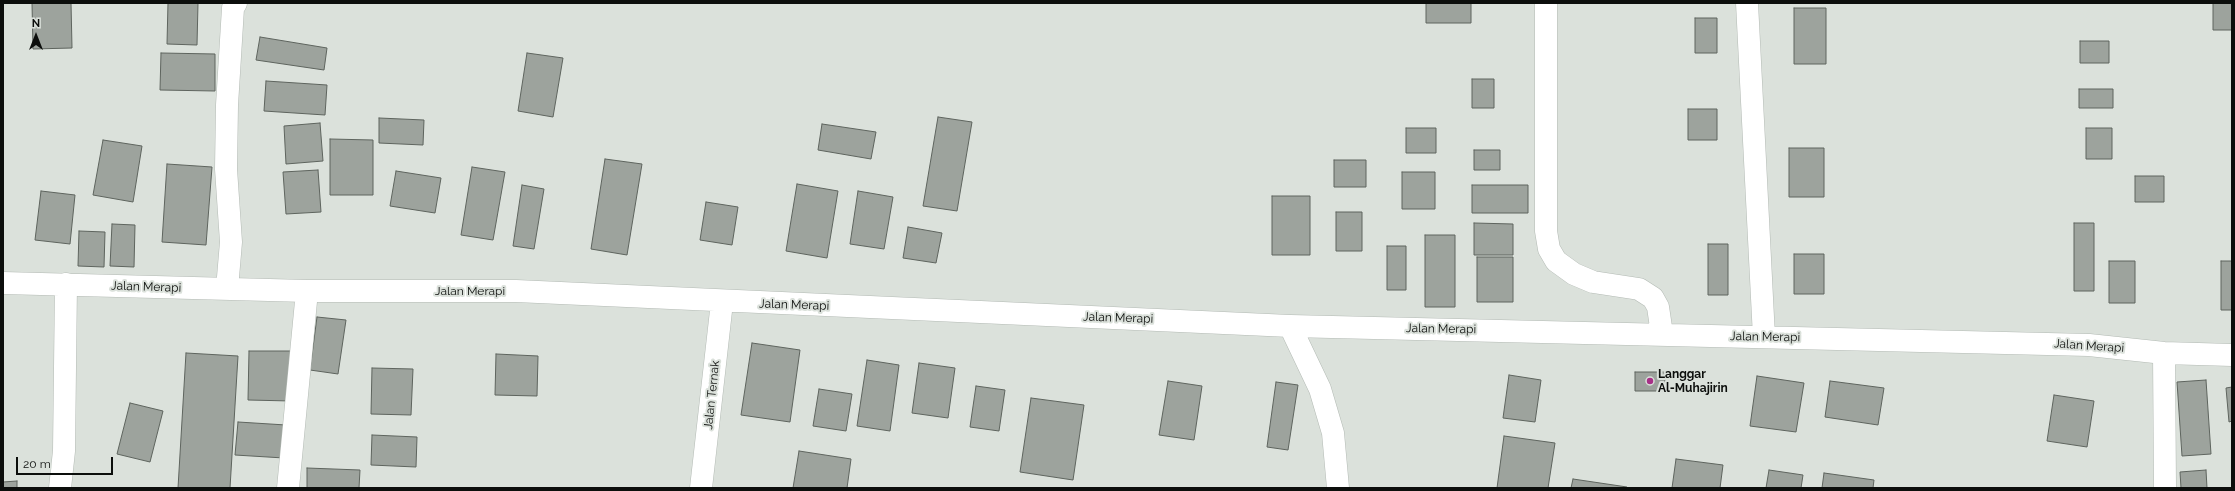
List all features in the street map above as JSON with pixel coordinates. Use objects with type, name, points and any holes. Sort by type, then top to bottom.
[{"type":"street","points":[[227,289],[231,242],[226,169],[227,105],[233,8],[236,3]]},
{"type":"street","points":[[1546,3],[1546,231],[1549,249],[1556,261],[1574,274],[1593,282],[1639,289],[1653,298],[1658,307],[1662,334]]},
{"type":"street","points":[[1747,3],[1764,337]]},
{"type":"street","name":"Jalan Merapi","points":[[3,282],[307,291],[516,291],[722,302],[1290,326],[2089,345],[2164,353],[2232,355]]},
{"type":"street","points":[[60,488],[64,451],[66,284]]},
{"type":"street","points":[[288,488],[307,291]]},
{"type":"street","name":"Jalan Ternak","points":[[701,488],[722,302]]},
{"type":"street","points":[[1290,326],[1320,389],[1333,433],[1338,488]]},
{"type":"street","points":[[2164,353],[2165,488]]},
{"type":"building","points":[[32,3],[71,3],[72,48],[33,49]]},
{"type":"building","points":[[168,3],[198,3],[197,45],[167,44]]},
{"type":"building","points":[[1426,3],[1471,3],[1471,23],[1426,23]]},
{"type":"building","points":[[2213,3],[2232,3],[2232,30],[2213,30]]},
{"type":"building","points":[[1794,8],[1826,8],[1826,64],[1794,64]]},
{"type":"building","points":[[1695,18],[1717,18],[1717,53],[1695,53]]},
{"type":"building","points":[[260,37],[327,48],[324,70],[256,60]]},
{"type":"building","points":[[2080,41],[2109,41],[2109,63],[2080,63]]},
{"type":"building","points":[[161,53],[215,54],[215,91],[160,90]]},
{"type":"building","points":[[527,53],[563,58],[553,117],[518,111]]},
{"type":"building","points":[[1472,79],[1494,79],[1494,108],[1472,108]]},
{"type":"building","points":[[266,81],[327,85],[325,115],[264,111]]},
{"type":"building","points":[[2079,89],[2113,89],[2113,108],[2079,108]]},
{"type":"building","points":[[1688,109],[1717,109],[1717,140],[1688,140]]},
{"type":"building","points":[[938,117],[972,122],[957,211],[923,206]]},
{"type":"building","points":[[379,118],[424,120],[423,145],[379,143]]},
{"type":"building","points":[[320,123],[323,161],[286,164],[284,126]]},
{"type":"building","points":[[822,124],[876,132],[871,159],[818,150]]},
{"type":"building","points":[[1406,128],[1436,128],[1436,153],[1406,153]]},
{"type":"building","points":[[2086,128],[2112,128],[2112,159],[2086,159]]},
{"type":"building","points":[[330,139],[373,140],[373,195],[330,195]]},
{"type":"building","points":[[103,140],[142,146],[133,202],[93,195]]},
{"type":"building","points":[[1789,148],[1824,148],[1824,197],[1789,197]]},
{"type":"building","points":[[1474,150],[1500,150],[1500,170],[1474,170]]},
{"type":"building","points":[[605,159],[642,164],[627,255],[591,249]]},
{"type":"building","points":[[1334,160],[1366,160],[1366,187],[1334,187]]},
{"type":"building","points":[[167,164],[212,167],[206,245],[162,242]]},
{"type":"building","points":[[472,167],[505,172],[493,240],[461,235]]},
{"type":"building","points":[[318,170],[321,212],[286,214],[283,172]]},
{"type":"building","points":[[396,171],[441,178],[435,213],[390,206]]},
{"type":"building","points":[[1402,172],[1435,172],[1435,209],[1402,209]]},
{"type":"building","points":[[2135,176],[2164,176],[2164,202],[2135,202]]},
{"type":"building","points":[[797,184],[838,191],[827,258],[786,251]]},
{"type":"building","points":[[522,185],[544,189],[534,249],[513,246]]},
{"type":"building","points":[[1472,185],[1528,185],[1528,213],[1472,213]]},
{"type":"building","points":[[41,191],[75,195],[70,244],[35,240]]},
{"type":"building","points":[[858,191],[893,197],[884,249],[850,244]]},
{"type":"building","points":[[1272,196],[1310,196],[1310,255],[1272,255]]},
{"type":"building","points":[[706,202],[738,207],[732,245],[700,240]]},
{"type":"building","points":[[1336,212],[1362,212],[1362,251],[1336,251]]},
{"type":"building","points":[[1474,223],[1513,224],[1513,255],[1474,255]]},
{"type":"building","points":[[2074,223],[2094,223],[2094,291],[2074,291]]},
{"type":"building","points":[[112,224],[135,225],[134,267],[110,266]]},
{"type":"building","points":[[908,227],[942,233],[936,263],[903,258]]},
{"type":"building","points":[[79,231],[105,232],[104,267],[78,266]]},
{"type":"building","points":[[1425,235],[1455,235],[1455,307],[1425,307]]},
{"type":"building","points":[[1708,244],[1728,244],[1728,295],[1708,295]]},
{"type":"building","points":[[1387,246],[1406,246],[1406,290],[1387,290]]},
{"type":"building","points":[[1794,254],[1824,254],[1824,294],[1794,294]]},
{"type":"building","points":[[1477,257],[1513,257],[1513,302],[1477,302]]},
{"type":"building","points":[[2109,261],[2135,261],[2135,303],[2109,303]]},
{"type":"building","points":[[2221,261],[2232,261],[2232,310],[2221,310]]},
{"type":"building","points":[[317,317],[346,320],[338,374],[310,370]]},
{"type":"building","points":[[752,343],[800,350],[790,422],[741,415]]},
{"type":"building","points":[[249,351],[292,351],[291,401],[248,400]]},
{"type":"building","points":[[186,353],[238,356],[230,488],[178,488]]},
{"type":"building","points":[[496,354],[538,356],[537,396],[495,395]]},
{"type":"building","points":[[867,360],[899,365],[890,431],[857,426]]},
{"type":"building","points":[[919,363],[955,368],[948,418],[912,413]]},
{"type":"building","points":[[372,368],[413,369],[411,415],[371,414]]},
{"type":"building","name":"Langgar Al-Muhajirin","points":[[1635,372],[1665,372],[1665,391],[1635,391]]},
{"type":"building","points":[[1509,375],[1541,380],[1535,422],[1503,418]]},
{"type":"building","points":[[1757,376],[1804,383],[1796,432],[1750,426]]},
{"type":"building","points":[[2206,380],[2211,454],[2182,456],[2177,382]]},
{"type":"building","points":[[1168,381],[1202,386],[1194,440],[1159,435]]},
{"type":"building","points":[[1830,381],[1884,388],[1878,425],[1825,417]]},
{"type":"building","points":[[1276,382],[1298,385],[1288,450],[1267,447]]},
{"type":"building","points":[[976,386],[1005,390],[999,431],[970,427]]},
{"type":"building","points":[[2232,387],[2232,421],[2229,422],[2226,388]]},
{"type":"building","points":[[819,389],[852,394],[846,431],[813,426]]},
{"type":"building","points":[[2054,395],[2094,401],[2087,447],[2047,441]]},
{"type":"building","points":[[1031,398],[1084,405],[1073,480],[1020,472]]},
{"type":"building","points":[[130,403],[163,411],[150,462],[117,454]]},
{"type":"building","points":[[238,422],[286,425],[284,458],[235,455]]},
{"type":"building","points":[[372,435],[417,437],[416,467],[371,465]]},
{"type":"building","points":[[1504,436],[1555,443],[1548,488],[1497,488]]},
{"type":"building","points":[[799,451],[851,459],[847,488],[793,488]]},
{"type":"building","points":[[1676,459],[1723,465],[1720,488],[1672,488]]},
{"type":"building","points":[[307,468],[360,470],[359,488],[307,488]]},
{"type":"building","points":[[1769,470],[1803,475],[1801,488],[1766,488]]},
{"type":"building","points":[[2206,470],[2207,488],[2181,488],[2180,472]]},
{"type":"building","points":[[1824,473],[1874,480],[1873,488],[1822,488]]},
{"type":"building","points":[[1573,479],[1627,487],[1627,488],[1571,488]]},
{"type":"building","points":[[17,481],[17,488],[3,488],[3,482]]},
{"type":"place","name":"Langgar Al-Muhajirin","points":[[1650,381]]}]
